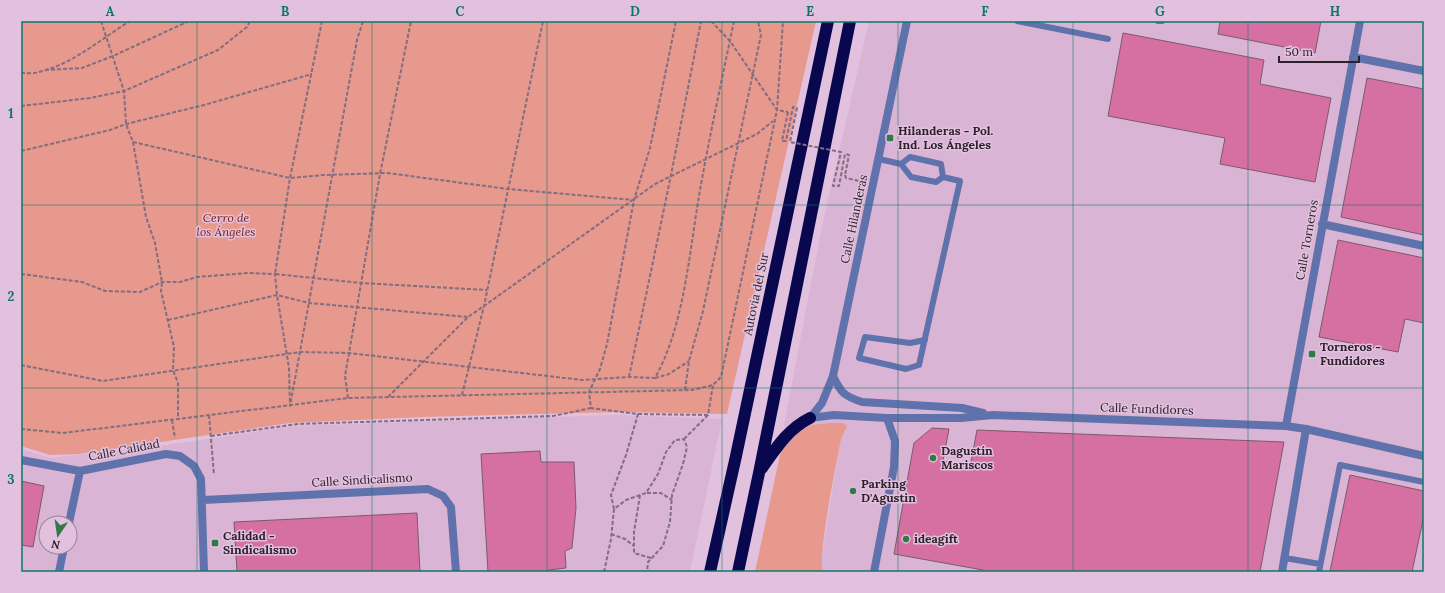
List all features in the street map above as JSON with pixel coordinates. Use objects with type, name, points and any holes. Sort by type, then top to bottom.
[{"type":"highway","name":"Autovía del Sur","points":[[710,572],[828,21]]},
{"type":"highway","points":[[738,572],[850,21]]},
{"type":"highway","points":[[759,473],[783,438],[798,424],[810,418]]},
{"type":"highway","points":[[702,572],[713,558]]},
{"type":"street","name":"Calle Hilanderas","points":[[810,418],[822,403],[833,376],[907,21]]},
{"type":"street","name":"Calle Torneros","points":[[1286,426],[1360,21]]},
{"type":"street","points":[[1353,57],[1424,71]]},
{"type":"street","points":[[1322,224],[1424,246]]},
{"type":"street","name":"Calle Fundidores","points":[[833,376],[840,390],[848,397],[862,402],[962,408],[988,415]]},
{"type":"street","points":[[874,572],[894,467],[895,441],[887,418],[889,406],[892,403]]},
{"type":"street","name":"Calle Fundidores","points":[[810,418],[834,415],[887,418],[961,418],[988,415],[1286,426],[1306,429],[1424,456]]},
{"type":"street","points":[[1282,572],[1306,429]]},
{"type":"street","name":"Calle Calidad","points":[[21,460],[80,471],[166,454],[180,456],[194,466],[201,479],[203,500],[204,572]]},
{"type":"street","points":[[71,515],[80,471]]},
{"type":"street","name":"Calle Sindicalismo","points":[[203,500],[428,489],[443,496],[451,507],[456,572]]},
{"type":"street","points":[[59,572],[62,555]]},
{"type":"lane","points":[[1017,21],[1108,39]]},
{"type":"lane","points":[[901,164],[910,157],[941,164],[944,177]]},
{"type":"lane","points":[[879,159],[901,164],[911,177],[936,182],[944,177],[960,181],[925,340],[919,365],[906,369],[859,358],[865,337],[910,343],[925,340]]},
{"type":"lane","points":[[1319,572],[1340,465],[1424,482]]},
{"type":"lane","points":[[1285,558],[1320,564]]},
{"type":"path","points":[[101,21],[108,38],[124,91],[126,124],[133,142],[146,217],[155,243],[162,282],[161,291],[174,347],[174,370],[178,383],[178,419]]},
{"type":"path","points":[[21,73],[38,73],[65,62],[108,38],[130,21]]},
{"type":"path","points":[[46,70],[82,68],[113,56],[189,21]]},
{"type":"path","points":[[21,106],[90,98],[124,91],[218,50],[247,27],[250,21]]},
{"type":"path","points":[[290,406],[286,355],[276,295],[275,274],[290,178],[322,21]]},
{"type":"path","points":[[290,406],[357,40],[363,21]]},
{"type":"path","points":[[348,398],[345,376],[356,307],[380,174],[411,21]]},
{"type":"path","points":[[462,395],[484,306],[543,21]]},
{"type":"path","points":[[591,408],[589,392],[607,344],[634,200],[650,148],[676,21]]},
{"type":"path","points":[[629,377],[671,176],[701,21]]},
{"type":"path","points":[[711,21],[730,41],[777,110],[788,112],[782,140],[786,141],[793,107],[797,108],[790,142],[841,152],[833,186],[839,186],[845,154],[849,155],[845,175],[846,178],[873,184]]},
{"type":"path","points":[[655,378],[663,364],[677,325],[706,159],[734,21]]},
{"type":"path","points":[[685,390],[689,361],[703,311],[761,35],[758,21]]},
{"type":"path","points":[[21,429],[63,433],[348,398],[685,390],[713,385],[722,377],[777,110],[783,21]]},
{"type":"path","points":[[21,151],[110,130],[126,124],[204,105],[312,74]]},
{"type":"path","points":[[388,397],[425,363],[468,317],[655,184],[757,134],[774,120]]},
{"type":"path","points":[[133,142],[290,178],[380,174],[508,189],[634,200]]},
{"type":"path","points":[[21,274],[82,282],[105,291],[140,292],[162,282],[248,273],[275,274],[361,283],[487,290]]},
{"type":"path","points":[[168,320],[276,295],[309,303],[468,317]]},
{"type":"path","points":[[21,365],[103,381],[300,352],[349,353],[582,380],[629,377],[655,378],[670,374],[689,361]]},
{"type":"path","points":[[646,493],[658,474],[666,452],[675,440],[684,439],[708,416],[713,385]]},
{"type":"path","points":[[211,436],[298,424],[553,416],[591,408],[638,414],[708,416]]},
{"type":"path","points":[[604,572],[614,509],[611,495],[626,456],[638,414]]},
{"type":"path","points":[[209,415],[214,475]]},
{"type":"path","points":[[172,420],[175,438]]},
{"type":"path","points":[[647,572],[648,562],[663,546],[670,522],[672,500],[687,447],[684,439]]},
{"type":"path","points":[[614,509],[626,500],[646,493],[661,493],[672,500]]},
{"type":"path","points":[[640,495],[634,532],[634,553],[651,558]]},
{"type":"path","points":[[611,534],[625,538],[634,546]]},
{"type":"shaded area","points":[[869,21],[1424,21],[1424,572],[823,572],[821,568],[824,542],[841,439],[847,426],[843,423],[830,423],[789,436],[784,425],[822,226]]},
{"type":"shaded area","points":[[615,415],[722,419],[690,572],[21,572],[21,449],[50,458],[166,445],[295,426]]},
{"type":"green space","name":"Cerro de los Ángeles","points":[[21,21],[816,21],[727,414],[620,412],[423,417],[290,423],[79,454],[50,455],[21,446]]},
{"type":"green space","points":[[843,423],[847,426],[841,439],[828,508],[823,547],[823,572],[755,572],[781,450],[801,430],[812,425]]},
{"type":"building","points":[[1220,21],[1321,21],[1315,53],[1218,34]]},
{"type":"building","points":[[1123,33],[1264,60],[1260,84],[1331,98],[1315,182],[1220,164],[1225,138],[1108,116]]},
{"type":"building","points":[[1367,78],[1424,89],[1424,235],[1341,217]]},
{"type":"building","points":[[1338,240],[1424,258],[1424,323],[1405,319],[1398,352],[1319,337]]},
{"type":"building","points":[[932,428],[949,429],[943,461],[970,467],[977,430],[1284,442],[1260,572],[983,572],[983,570],[894,554],[914,443]]},
{"type":"building","points":[[540,451],[541,462],[574,462],[576,508],[572,548],[565,551],[566,568],[549,570],[549,572],[488,572],[481,454]]},
{"type":"building","points":[[1350,475],[1424,491],[1424,515],[1412,572],[1330,571]]},
{"type":"building","points":[[21,481],[44,486],[33,547],[21,545]]},
{"type":"building","points":[[417,513],[420,572],[237,572],[234,522]]},
{"type":"place","name":"Hilanderas - Pol. Ind. Los Ángeles","points":[[890,138]]},
{"type":"place","name":"Torneros - Fundidores","points":[[1312,354]]},
{"type":"place","name":"Dagustín Mariscos","points":[[933,458]]},
{"type":"place","name":"Parking D'Agustin","points":[[853,491]]},
{"type":"place","name":"ideagift","points":[[906,539]]},
{"type":"place","name":"Calidad - Sindicalismo","points":[[215,543]]}]
